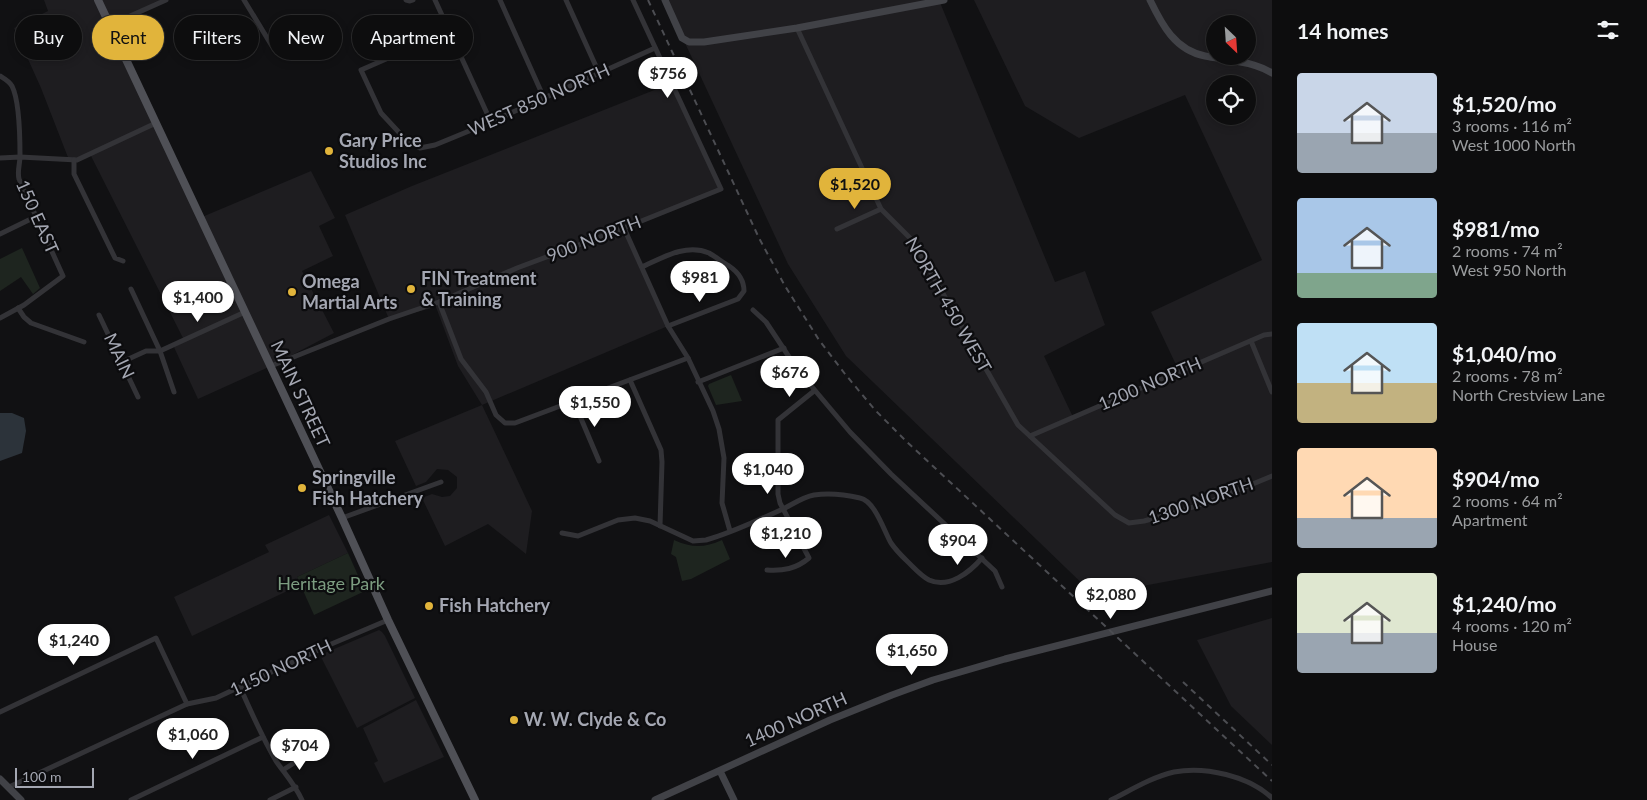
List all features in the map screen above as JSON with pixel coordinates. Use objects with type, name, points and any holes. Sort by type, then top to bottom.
[{"type":"main road","name":"MAIN STREET","points":[[98,0],[105,15]]},
{"type":"main road","points":[[665,0],[682,38],[688,42],[704,42],[797,28],[944,0]]},
{"type":"main road","points":[[1150,0],[1163,26],[1174,39],[1188,50],[1204,56],[1252,64],[1272,73]]},
{"type":"main road","name":"MAIN STREET","points":[[126,60],[388,620],[475,800]]},
{"type":"main road","name":"1400 NORTH","points":[[655,800],[830,720],[892,695],[996,661],[1272,591]]},
{"type":"main road","points":[[720,771],[734,800]]},
{"type":"main road","points":[[0,779],[19,800]]},
{"type":"street","points":[[132,15],[166,0]]},
{"type":"street","points":[[244,0],[269,41]]},
{"type":"street","points":[[406,0],[410,2],[413,0]]},
{"type":"street","points":[[435,0],[442,15]]},
{"type":"street","points":[[500,0],[544,98]]},
{"type":"street","points":[[566,0],[599,73]]},
{"type":"street","points":[[632,0],[655,48]]},
{"type":"street","name":"NORTH 450 WEST","points":[[797,28],[881,209],[913,242],[1018,425],[1115,515],[1129,523]]},
{"type":"street","name":"WEST 850 NORTH","points":[[384,60],[361,70],[381,113],[407,141],[420,148],[435,145],[491,122],[655,48]]},
{"type":"street","name":"900 NORTH","points":[[271,366],[389,319],[439,302],[517,268],[721,189],[655,48]]},
{"type":"street","points":[[463,60],[491,122]]},
{"type":"street","name":"150 EAST","points":[[0,76],[12,86],[16,99],[20,157],[19,179],[63,276],[18,308]]},
{"type":"street","points":[[0,158],[20,157],[74,160],[156,123]]},
{"type":"street","points":[[74,160],[74,174],[115,258],[123,261]]},
{"type":"street","points":[[837,229],[881,209]]},
{"type":"street","points":[[0,234],[35,217]]},
{"type":"street","points":[[624,228],[668,326],[688,358],[713,412],[722,441],[724,458],[722,503],[730,531]]},
{"type":"street","points":[[642,267],[682,251],[699,251],[710,254],[737,272],[743,283],[743,293],[738,298],[668,326]]},
{"type":"street","points":[[131,289],[160,351],[174,392]]},
{"type":"street","points":[[439,302],[464,364],[486,392],[496,415],[505,423],[515,423],[688,358]]},
{"type":"street","points":[[0,318],[18,308],[31,323],[84,342]]},
{"type":"street","points":[[753,310],[766,322],[814,391],[857,441],[995,571],[1002,587]]},
{"type":"street","points":[[122,362],[146,351],[160,351],[245,312]]},
{"type":"street","name":"MAIN","points":[[99,315],[138,397]]},
{"type":"street","name":"1200 NORTH","points":[[1030,436],[1264,335],[1272,334]]},
{"type":"street","points":[[1251,341],[1272,392]]},
{"type":"street","points":[[698,382],[784,348]]},
{"type":"street","points":[[630,380],[661,450],[660,526]]},
{"type":"street","points":[[767,570],[785,571],[802,564],[809,558],[783,509],[778,494],[778,420],[814,391]]},
{"type":"street","points":[[574,402],[599,461]]},
{"type":"street","name":"1300 NORTH","points":[[1129,523],[1178,512],[1214,500],[1272,476]]},
{"type":"street","points":[[342,518],[441,482]]},
{"type":"street","points":[[562,533],[578,536],[618,520],[635,518],[650,521],[693,541],[706,540],[806,498],[822,494],[864,499],[873,509],[899,553],[922,576],[930,580],[945,583],[967,573],[982,558]]},
{"type":"street","name":"1150 NORTH","points":[[9,787],[187,704],[216,698],[329,645],[388,620]]},
{"type":"street","points":[[0,712],[156,638],[187,704]]},
{"type":"street","points":[[240,687],[263,737],[296,787],[302,800]]},
{"type":"street","points":[[131,800],[263,737]]},
{"type":"street","points":[[283,770],[308,754]]},
{"type":"street","points":[[1111,800],[1173,772],[1199,770],[1243,780],[1272,798]]},
{"type":"street","points":[[270,800],[296,787]]},
{"type":"shaded area","points":[[44,0],[159,0],[160,2],[132,15],[92,15],[92,60],[127,60],[202,217],[311,171],[335,218],[319,226],[333,256],[302,271],[334,333],[271,366],[198,399],[173,345],[184,340],[90,154],[69,160],[28,60],[82,60],[82,15],[40,15],[48,11]]},
{"type":"shaded area","points":[[665,0],[939,0],[1055,282],[1085,271],[1105,325],[1044,356],[1073,417],[1179,371],[1151,312],[1262,260],[1185,95],[1079,138],[1025,106],[974,0],[1272,0],[1272,562],[1094,595],[846,356],[788,264]]},
{"type":"shaded area","points":[[672,83],[721,189],[625,229],[668,326],[482,405],[458,366],[436,307],[389,319],[345,215],[412,186]]},
{"type":"shaded area","points":[[482,405],[532,511],[526,554],[488,524],[445,546],[422,498],[432,494],[442,497],[450,496],[457,488],[457,477],[448,470],[437,469],[426,482],[416,486],[395,441]]},
{"type":"shaded area","points":[[0,413],[12,413],[24,418],[26,431],[22,453],[0,461]]},
{"type":"shaded area","points":[[329,515],[348,553],[297,577],[300,585],[192,636],[174,597],[269,552],[265,545]]},
{"type":"shaded area","points":[[1272,618],[1272,745],[1231,706],[1197,640]]},
{"type":"shaded area","points":[[379,630],[385,636],[415,698],[357,728],[320,655]]},
{"type":"shaded area","points":[[416,700],[444,757],[384,783],[374,763],[378,761],[363,728]]},
{"type":"green space","points":[[22,248],[40,288],[33,294],[21,277],[0,291],[0,259]]},
{"type":"green space","points":[[731,375],[742,401],[716,405],[708,386],[709,384]]},
{"type":"green space","points":[[674,540],[698,546],[722,540],[730,559],[691,579],[682,581],[676,557],[671,554]]},
{"type":"green space","name":"Heritage Park","points":[[348,553],[365,591],[314,615],[297,577]]},
{"type":"railway","points":[[648,0],[759,238],[785,286],[819,340],[845,374],[875,410],[907,442],[1272,781]]},
{"type":"railway","points":[[1183,682],[1272,765]]},
{"type":"place","name":"Gary Price Studios Inc","points":[[329,151]]},
{"type":"place","name":"FIN Treatment & Training","points":[[411,289]]},
{"type":"place","name":"Omega Martial Arts","points":[[292,292]]},
{"type":"place","name":"Springville Fish Hatchery","points":[[302,488]]},
{"type":"place","name":"Fish Hatchery","points":[[429,606]]},
{"type":"place","name":"W. W. Clyde & Co","points":[[514,720]]}]
